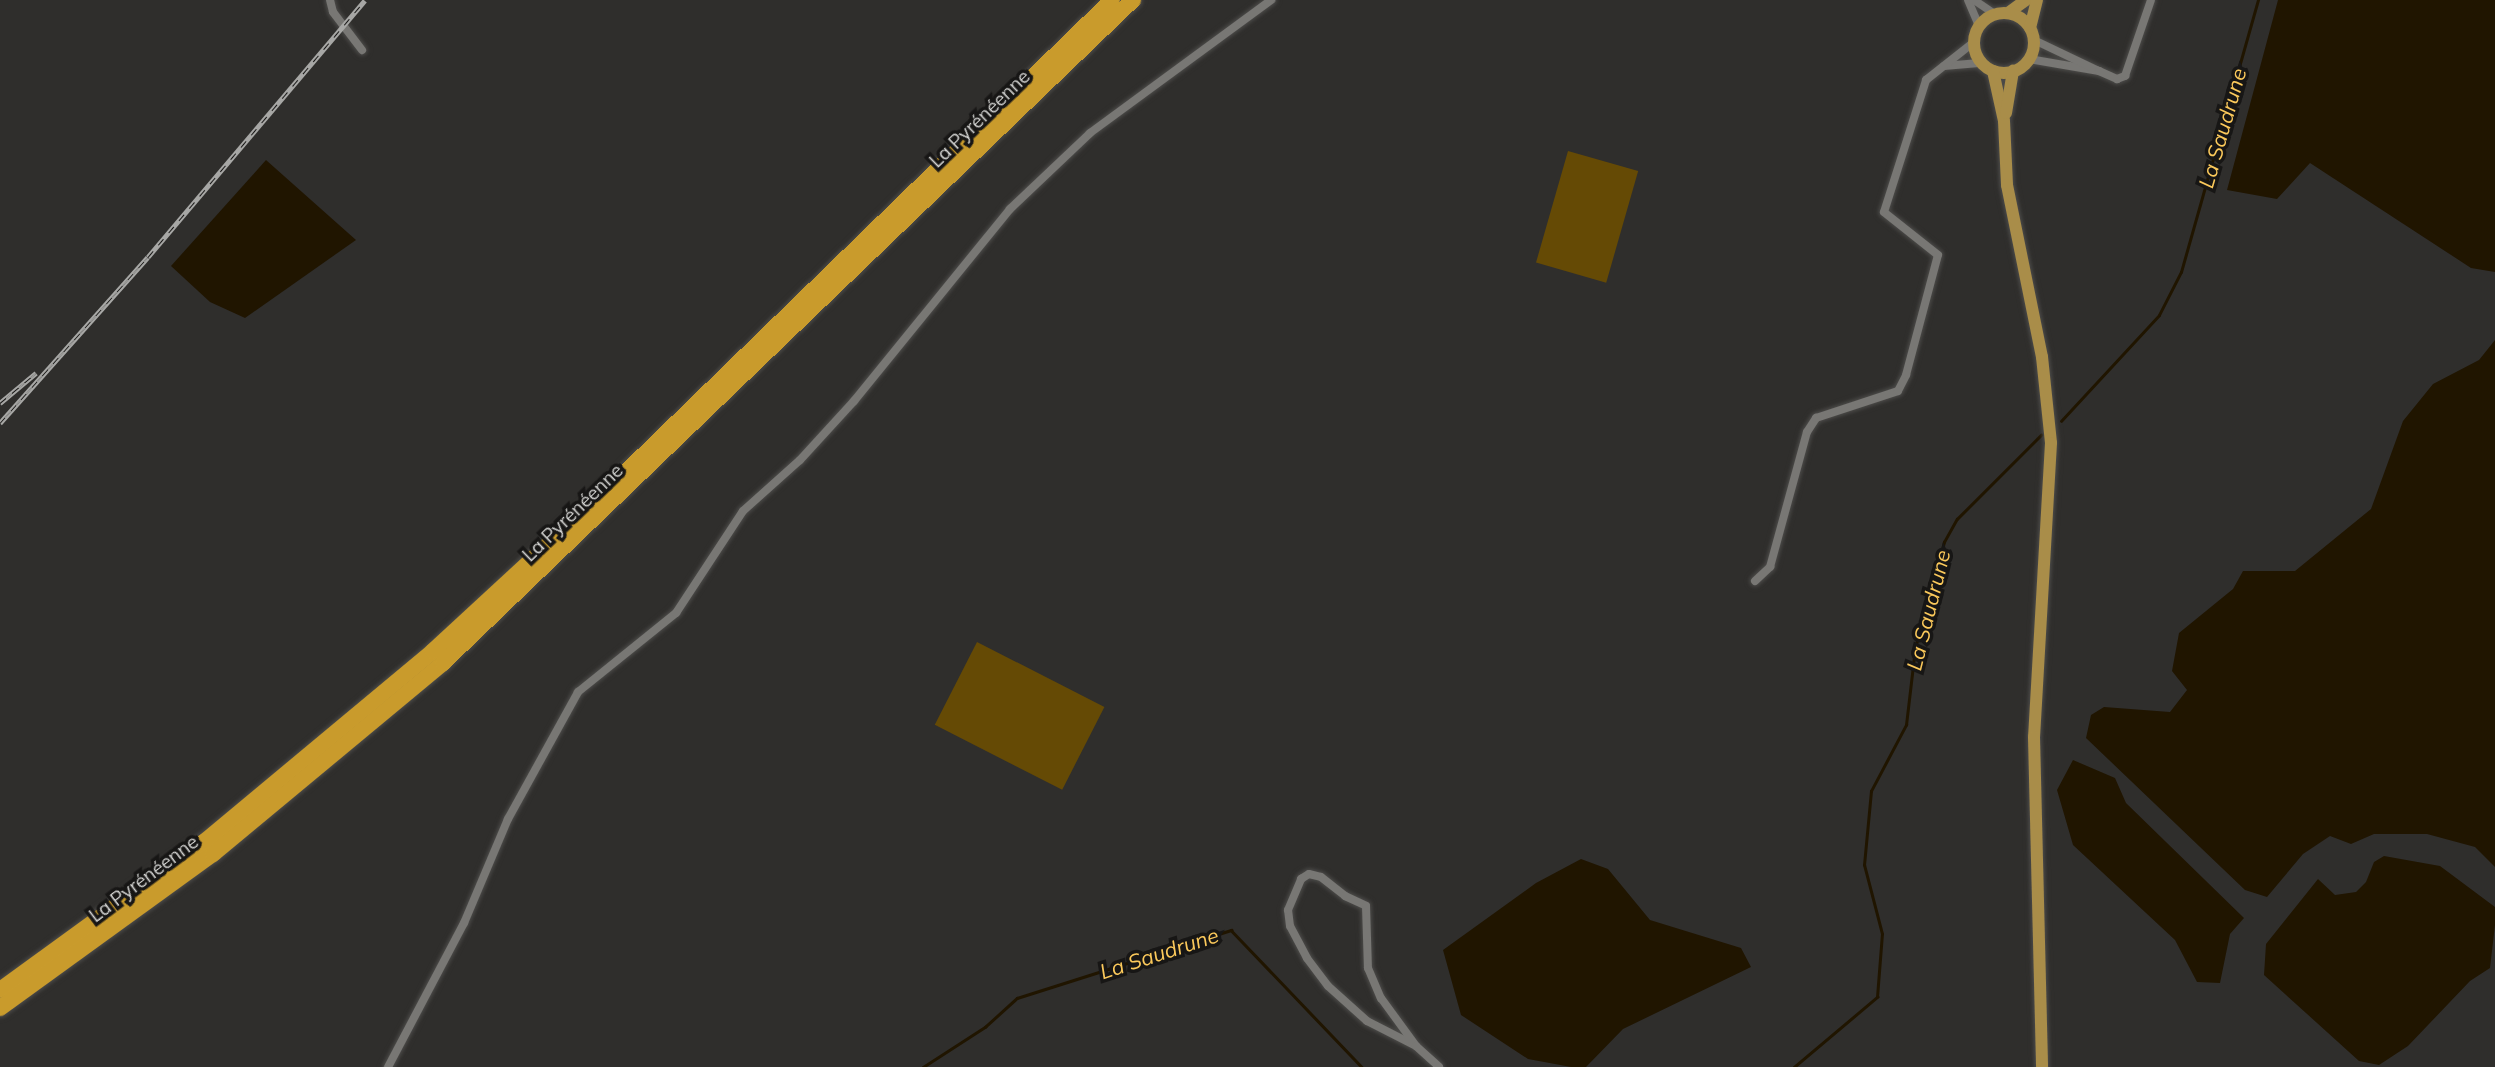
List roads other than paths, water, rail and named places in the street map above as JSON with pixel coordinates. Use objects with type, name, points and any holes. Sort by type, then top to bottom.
[{"type":"highway","name":"La Pyrénéenne","points":[[0,990],[204,842],[433,651],[598,499],[1112,0]]},
{"type":"highway","name":"La Pyrénéenne","points":[[0,1008],[213,854],[443,663],[639,480],[1133,0]]},
{"type":"main road","points":[[2004,121],[1988,67],[1974,42],[1979,26],[2026,0]]},
{"type":"main road","points":[[1988,67],[2013,71],[2029,60],[2037,0]]},
{"type":"main road","points":[[2002,14],[2032,34]]},
{"type":"main road","points":[[2013,71],[2004,121],[2007,185],[2042,357],[2051,443],[2034,737],[2042,1067]]},
{"type":"street","points":[[330,0],[333,12],[362,50]]},
{"type":"street","points":[[388,1067],[464,923],[508,819],[578,692],[676,613],[743,511],[800,460],[854,401],[1010,209],[1090,133],[1272,0]]},
{"type":"street","points":[[1968,0],[1979,26]]},
{"type":"street","points":[[1974,0],[2002,14]]},
{"type":"street","points":[[2032,34],[2117,79],[2125,76],[2151,0]]},
{"type":"street","points":[[1755,582],[1770,568],[1807,432],[1816,418],[1898,391],[1906,375],[1938,255],[1884,212],[1926,80],[1974,42]]},
{"type":"street","points":[[2029,60],[2099,71]]},
{"type":"street","points":[[1944,66],[1988,67]]},
{"type":"street","points":[[1416,1046],[1367,1021],[1328,986],[1307,958],[1290,926],[1288,910],[1301,879],[1309,874],[1321,877],[1345,897],[1366,906],[1368,968],[1381,998],[1416,1046],[1439,1067]]},
{"type":"waterway","name":"La Saudrune","points":[[2061,421],[2159,315],[2181,272],[2258,0]]},
{"type":"waterway","name":"La Saudrune","points":[[1794,1067],[1877,997],[1882,934],[1864,865],[1871,791],[1906,725],[1915,648],[1944,542],[1957,519],[2041,435]]},
{"type":"waterway","name":"La Saudrune","points":[[923,1067],[985,1027],[1017,998],[1231,930],[1362,1067]]},
{"type":"railway","points":[[0,423],[148,257],[365,0]]},
{"type":"railway","points":[[0,403],[36,373]]}]
